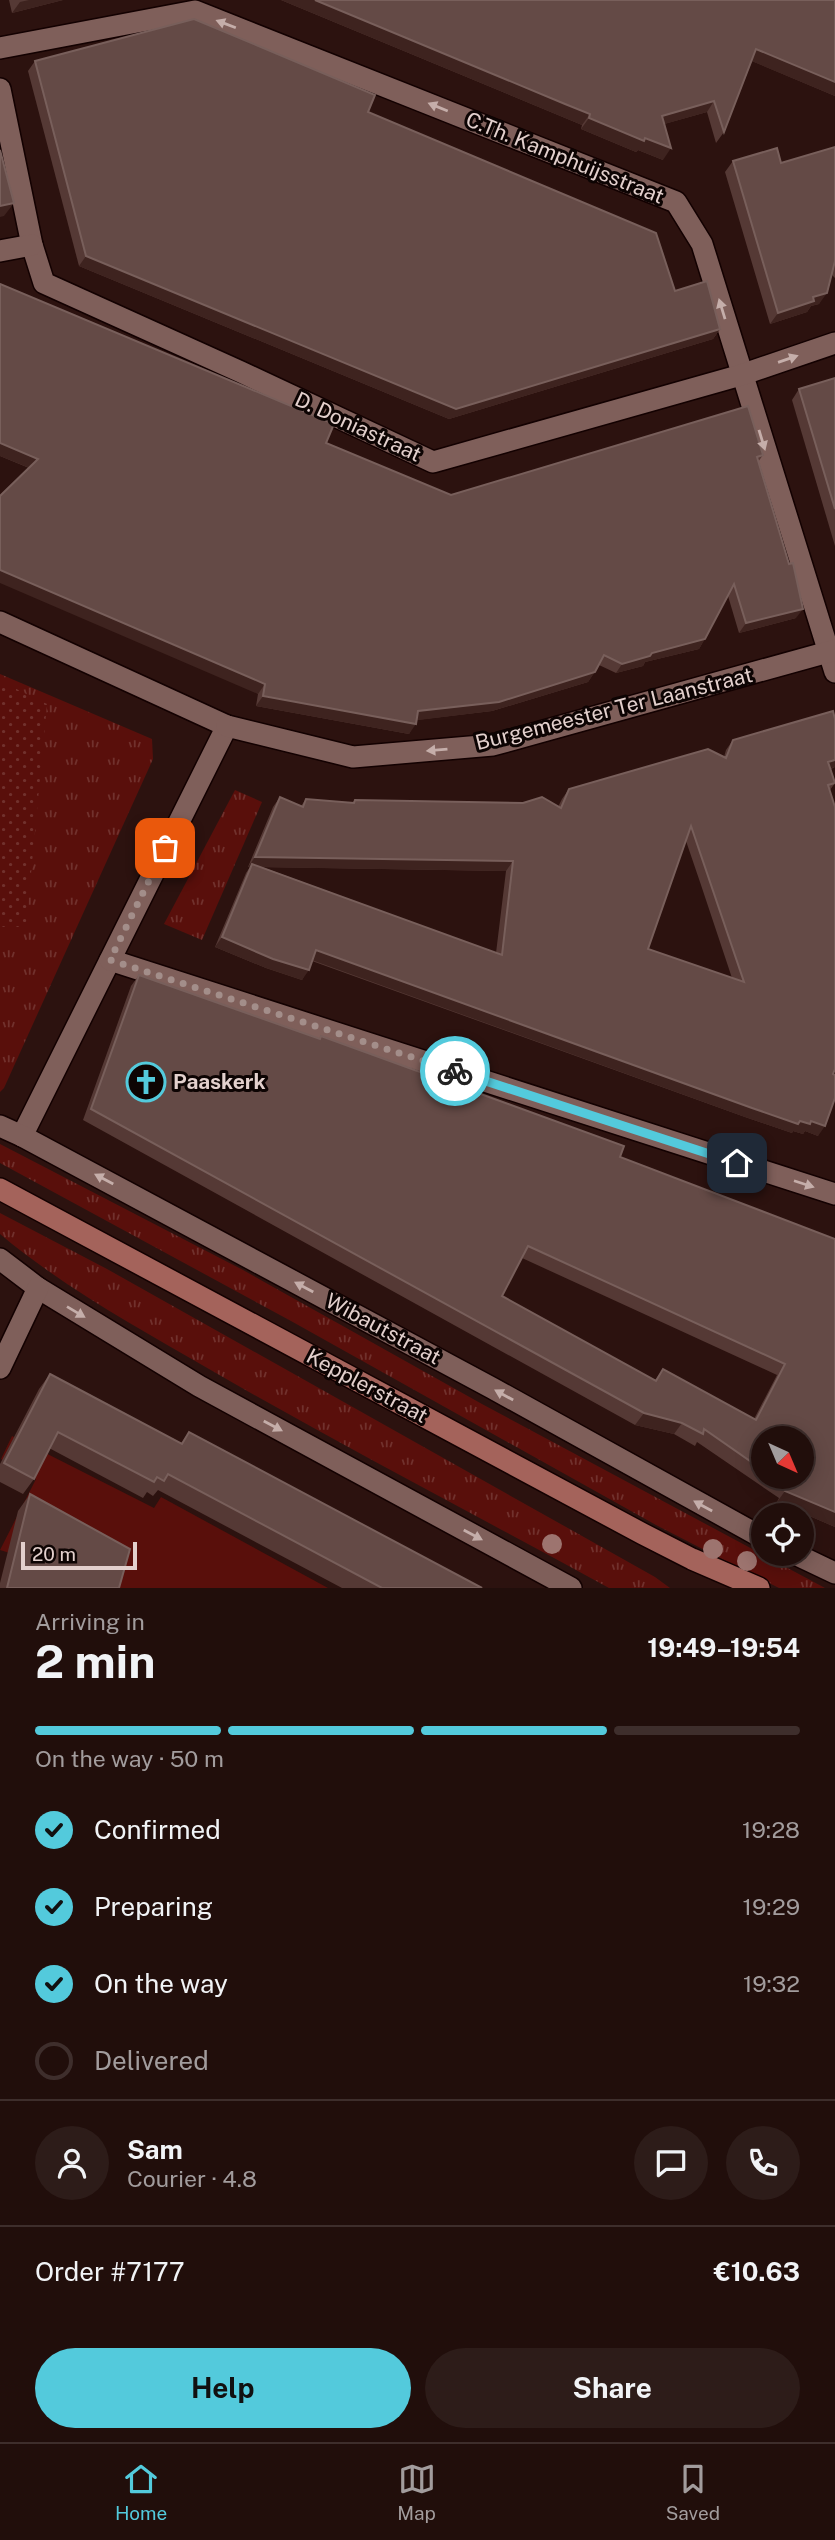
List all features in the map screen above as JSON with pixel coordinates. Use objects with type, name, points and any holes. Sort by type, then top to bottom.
[{"type":"main road","name":"Kepplerstraat","points":[[0,1189],[692,1559]]},
{"type":"main road","points":[[692,1559],[728,1588]]},
{"type":"main road","points":[[692,1559],[759,1588]]},
{"type":"street","name":"C.Th. Kamphuijsstraat","points":[[0,48],[195,12],[676,202],[700,239],[833,658]]},
{"type":"street","name":"D. Doniastraat","points":[[0,89],[32,245],[44,283],[433,462],[741,375],[835,343]]},
{"type":"street","points":[[0,250],[32,245]]},
{"type":"street","name":"Burgemeester Ter Laanstraat","points":[[0,622],[227,726],[353,757],[493,744],[833,658]]},
{"type":"street","points":[[22,1136],[227,726]]},
{"type":"street","points":[[110,960],[835,1194]]},
{"type":"street","name":"Wibautstraat","points":[[0,1126],[492,1388],[751,1531]]},
{"type":"street","points":[[0,1259],[38,1288],[199,1386],[571,1588]]},
{"type":"street","points":[[0,1368],[38,1288]]},
{"type":"street","points":[[814,1563],[835,1573]]},
{"type":"green space","points":[[0,674],[152,739],[153,759],[0,1092]]},
{"type":"green space","points":[[0,681],[47,704],[26,927],[0,927]]},
{"type":"green space","points":[[235,790],[262,802],[202,940],[164,924]]},
{"type":"green space","points":[[0,1144],[243,1270],[482,1404],[751,1548],[751,1566],[784,1566],[825,1588],[779,1588],[656,1525],[291,1321],[0,1163]]},
{"type":"green space","points":[[0,1213],[107,1269],[655,1577],[670,1588],[609,1588],[258,1397],[128,1322],[49,1272],[0,1234]]},
{"type":"green space","points":[[12,1436],[154,1508],[161,1497],[328,1588],[115,1588],[0,1550],[36,1479],[1,1459]]},
{"type":"building","points":[[315,0],[835,0],[835,82],[756,49],[724,132],[714,101],[662,116],[671,148],[645,138],[644,141],[589,118],[590,114]]},
{"type":"building","points":[[194,19],[375,95],[368,112],[656,233],[675,291],[707,281],[720,329],[456,409],[86,256],[35,61]]},
{"type":"building","points":[[835,147],[835,261],[827,293],[813,297],[814,301],[778,313],[733,161],[777,148],[781,163]]},
{"type":"building","points":[[0,150],[14,203],[0,206]]},
{"type":"building","points":[[0,284],[334,424],[326,443],[451,495],[748,406],[763,455],[757,457],[789,564],[793,563],[803,609],[746,623],[734,584],[705,639],[622,664],[604,655],[595,672],[499,702],[418,711],[416,724],[263,696],[265,684],[0,570],[0,496],[38,459],[0,443]]},
{"type":"building","points":[[835,378],[835,509],[799,389]]},
{"type":"building","points":[[833,711],[835,760],[828,762],[835,783],[828,785],[835,807],[835,1098],[825,1126],[811,1121],[810,1124],[800,1121],[798,1124],[316,950],[309,970],[273,959],[222,937],[252,864],[502,955],[513,861],[255,857],[280,797],[303,807],[306,799],[354,803],[355,800],[523,803],[542,797],[561,808],[569,789],[708,749],[726,758],[733,740]],"holes":[[[691,826],[744,982],[648,949]]]},
{"type":"building","points":[[139,975],[320,1039],[321,1036],[624,1146],[620,1157],[835,1239],[835,1512],[785,1491],[814,1489],[814,1426],[751,1426],[751,1462],[704,1429],[703,1434],[682,1423],[644,1413],[91,1109]],"holes":[[[528,1246],[785,1364],[756,1420],[663,1369],[656,1381],[502,1296]]]},
{"type":"building","points":[[50,1374],[182,1444],[189,1432],[482,1588],[382,1588],[168,1474],[164,1481],[157,1477],[154,1482],[58,1432],[34,1479],[4,1463]]},
{"type":"building","points":[[30,1494],[130,1549],[119,1588],[7,1588]]},
{"type":"way so far","points":[[165,848],[110,960],[455,1071]]},
{"type":"place","name":"Paaskerk","points":[[146,1082]]},
{"type":"route","points":[[455,1071],[737,1163]]}]
